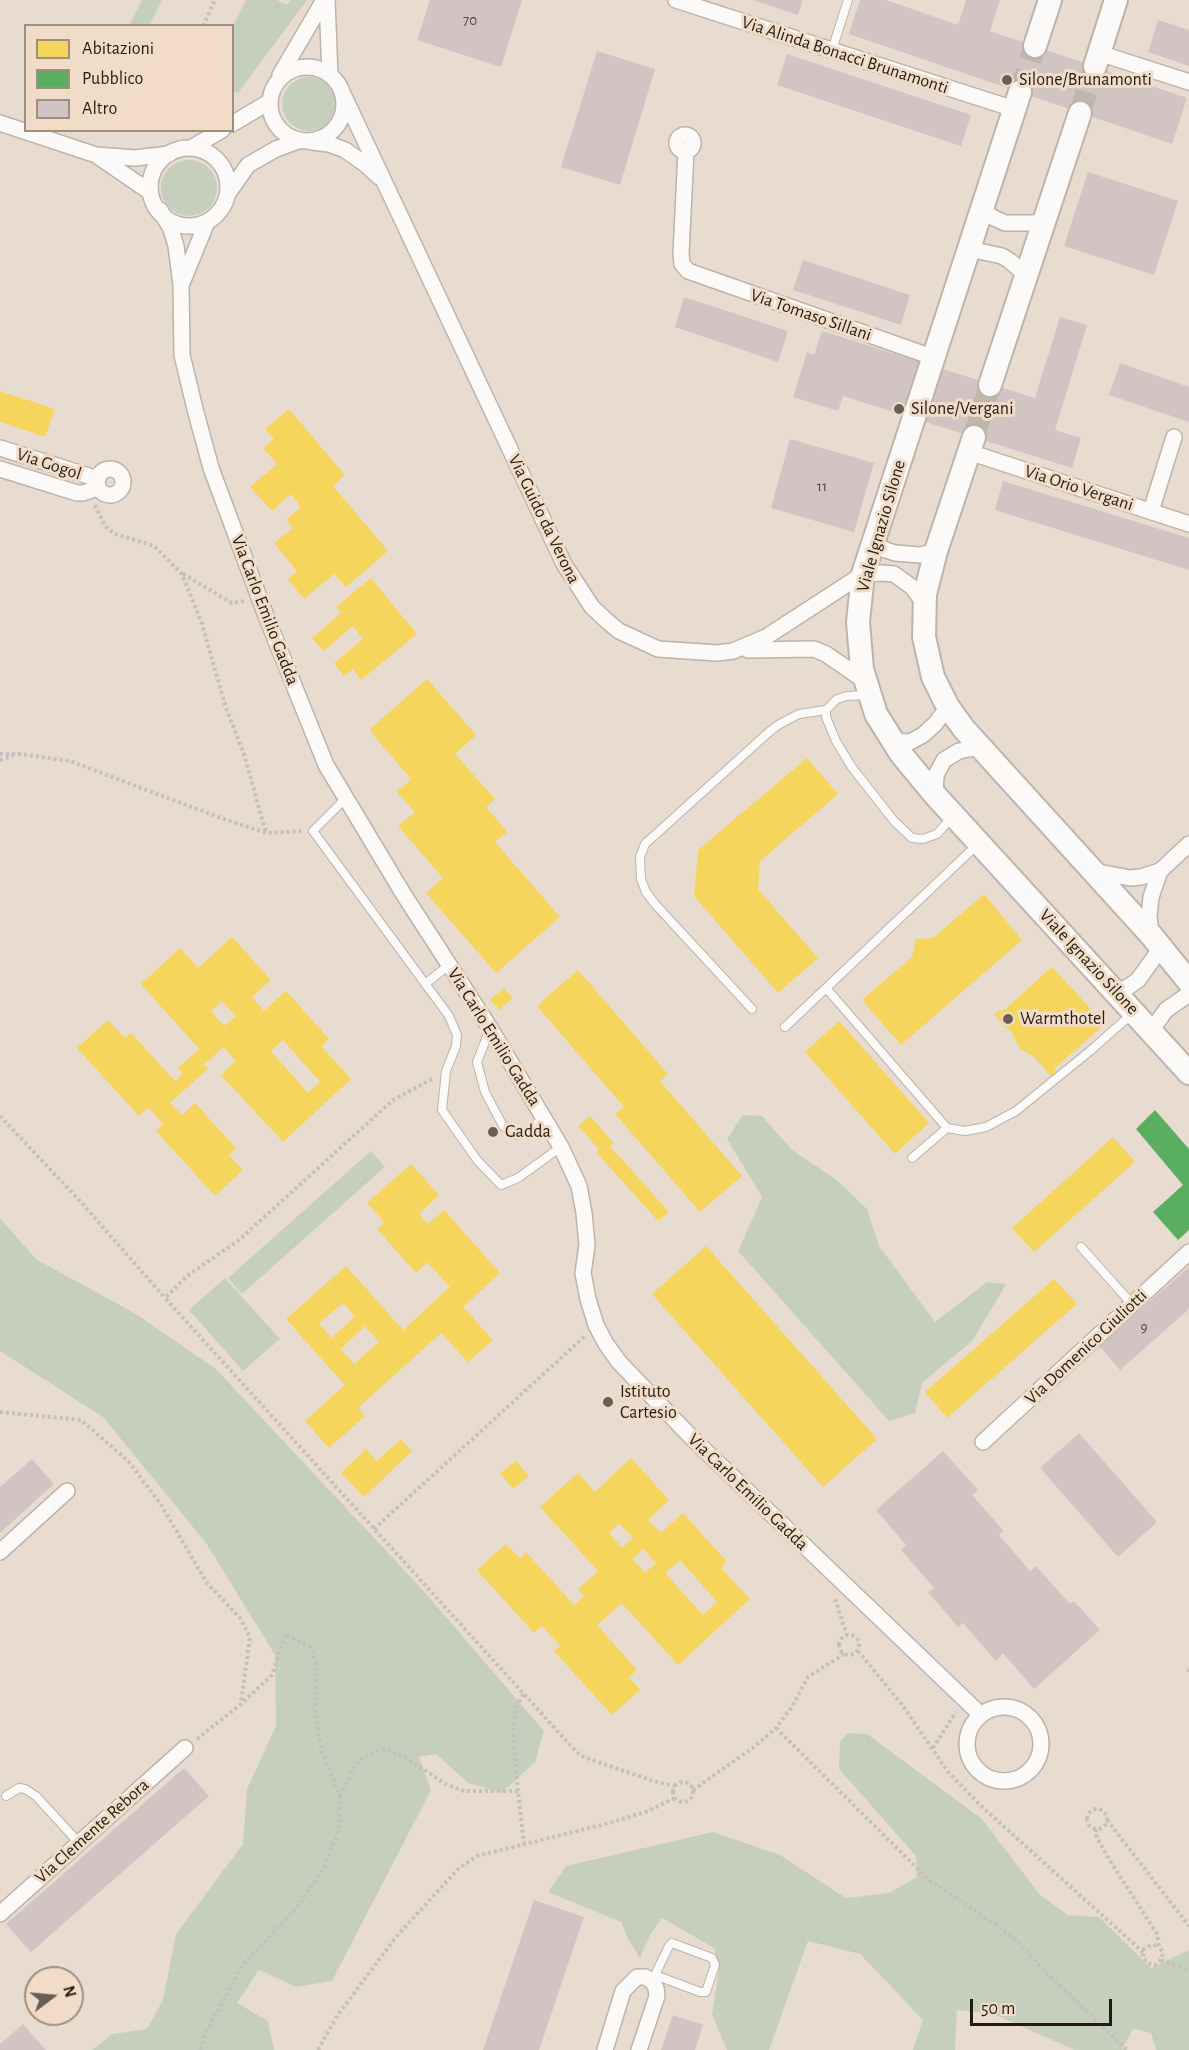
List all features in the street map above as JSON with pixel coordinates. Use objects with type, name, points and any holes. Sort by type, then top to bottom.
[{"type":"street","points":[[325,0],[330,75]]},
{"type":"street","points":[[303,142],[289,138],[280,131],[270,113],[269,102],[275,84],[325,0]]},
{"type":"street","name":"Via Alinda Bonacci Brunamonti","points":[[676,0],[831,50],[1017,101]]},
{"type":"street","points":[[1035,46],[1050,0]]},
{"type":"street","points":[[1116,0],[1097,60],[1189,82]]},
{"type":"street","points":[[96,155],[150,192],[160,210],[173,223],[181,226],[207,222],[222,208],[227,195],[248,165],[276,149],[324,137],[338,125],[343,114],[342,92],[330,75],[321,69],[300,67],[290,70],[275,84]]},
{"type":"street","name":"Via Guido da Verona","points":[[342,92],[564,564],[592,607],[620,630],[658,649],[717,653],[733,651],[775,632],[863,574]]},
{"type":"street","name":"Viale Ignazio Silone","points":[[1017,101],[863,574],[858,622],[859,648],[867,688],[879,721],[892,741],[935,795],[1189,1073]]},
{"type":"street","points":[[234,123],[269,102]]},
{"type":"street","points":[[990,385],[1080,113]]},
{"type":"street","points":[[0,123],[24,131]]},
{"type":"street","points":[[27,132],[96,155],[143,158],[169,154]]},
{"type":"street","points":[[150,192],[153,172],[169,154],[191,148],[219,132]]},
{"type":"street","name":"Via Guido da Verona","points":[[303,142],[329,144],[345,150],[365,164],[386,184]]},
{"type":"street","points":[[191,148],[206,152],[222,166],[227,181],[227,195]]},
{"type":"street","name":"Via Tomaso Sillani","points":[[686,150],[681,254],[682,264],[688,271],[934,358]]},
{"type":"street","points":[[982,208],[992,217],[1005,223],[1043,223]]},
{"type":"street","name":"Via Carlo Emilio Gadda","points":[[160,210],[174,238],[181,284],[182,355],[195,409],[211,468],[259,597],[326,765],[490,1028],[561,1147],[579,1186],[587,1245],[583,1273],[596,1325],[606,1344],[627,1370],[693,1439],[981,1714]]},
{"type":"street","name":"Via Carlo Emilio Gadda","points":[[181,284],[207,222]]},
{"type":"street","points":[[969,249],[1002,256],[1026,275]]},
{"type":"street","points":[[1151,511],[1174,437]]},
{"type":"street","points":[[972,445],[936,551],[924,603],[923,624],[933,677],[948,707],[980,747],[1093,871],[1189,982]]},
{"type":"street","name":"Via Orio Vergani","points":[[972,445],[1189,524]]},
{"type":"street","name":"Via Gogol","points":[[0,448],[93,486]]},
{"type":"street","name":"Via Gogol","points":[[0,469],[77,493],[93,486]]},
{"type":"street","points":[[873,540],[883,549],[895,553],[920,555],[936,551]]},
{"type":"street","points":[[863,574],[894,574],[912,587],[924,603]]},
{"type":"street","points":[[733,651],[765,648],[814,649],[826,654],[867,688]]},
{"type":"street","points":[[892,741],[910,742],[923,735],[948,707]]},
{"type":"street","points":[[935,795],[936,775],[944,760],[958,751],[980,747]]},
{"type":"street","points":[[1116,991],[1138,980],[1156,942],[1149,916],[1151,897],[1160,871],[1189,844]]},
{"type":"street","points":[[1093,871],[1130,878],[1160,871]]},
{"type":"street","points":[[1151,1031],[1166,1010],[1189,994]]},
{"type":"street","name":"Via Domenico Giuliotti","points":[[983,1442],[1189,1252]]},
{"type":"street","points":[[0,1552],[67,1491]]},
{"type":"street","points":[[1004,1707],[1017,1709],[1027,1715],[1040,1736],[1037,1760],[1029,1770],[1008,1781],[996,1780],[976,1768],[967,1746],[968,1734],[973,1723],[981,1714],[1004,1707]]},
{"type":"street","name":"Via Clemente Rebora","points":[[0,1914],[185,1748]]},
{"type":"street","points":[[605,2050],[623,1991],[637,1977],[654,1978],[657,1996],[639,2050]]},
{"type":"lane","points":[[831,50],[848,0]]},
{"type":"lane","points":[[752,1009],[646,892],[640,879],[640,857],[645,844],[769,732],[799,714],[826,710],[837,699],[867,688]]},
{"type":"lane","points":[[826,710],[826,717],[836,741],[851,766],[894,821],[912,838],[923,839],[937,834],[953,815]]},
{"type":"lane","points":[[346,798],[313,831],[449,1016],[457,1035],[456,1046],[446,1071],[442,1110],[477,1160],[501,1185],[518,1178],[561,1147]]},
{"type":"lane","points":[[785,1027],[979,843]]},
{"type":"lane","points":[[425,984],[449,965]]},
{"type":"lane","points":[[827,989],[946,1128],[965,1131],[986,1127],[1016,1111],[1134,1012]]},
{"type":"lane","points":[[490,1028],[477,1062],[485,1092],[502,1126],[516,1135],[527,1131],[544,1118]]},
{"type":"lane","points":[[912,1158],[946,1128]]},
{"type":"lane","points":[[1081,1247],[1132,1304]]},
{"type":"lane","points":[[6,1796],[19,1788],[36,1796],[79,1843]]},
{"type":"lane","points":[[672,1943],[714,1960],[715,1965],[706,1992],[703,1993],[654,1978],[672,1943]]},
{"type":"path","points":[[204,24],[215,0]]},
{"type":"path","points":[[93,486],[105,526],[116,534],[154,546],[182,574],[232,603],[259,597]]},
{"type":"path","points":[[182,574],[202,624],[226,708],[244,754],[266,833]]},
{"type":"path","points":[[0,754],[20,754],[70,761],[266,833],[313,831]]},
{"type":"path","points":[[0,760],[20,754]]},
{"type":"path","points":[[165,1298],[187,1276],[239,1240],[393,1100],[446,1071]]},
{"type":"path","points":[[0,1116],[79,1200],[570,1746],[582,1756],[653,1781],[675,1786]]},
{"type":"path","points":[[374,1529],[596,1325]]},
{"type":"path","points":[[0,1412],[81,1420],[128,1461],[160,1503],[207,1582],[240,1618],[250,1637],[241,1704]]},
{"type":"path","points":[[841,1581],[832,1592],[848,1635]]},
{"type":"path","points":[[185,1748],[241,1704],[272,1675],[285,1634],[312,1648],[316,1665],[315,1710],[321,1749],[340,1797]]},
{"type":"path","points":[[693,1790],[746,1754],[776,1728],[791,1708],[808,1677],[844,1654],[850,1655],[858,1651],[860,1644],[857,1638],[848,1635]]},
{"type":"path","points":[[844,1654],[840,1648],[840,1642],[848,1635]]},
{"type":"path","points":[[858,1651],[903,1706],[948,1772],[979,1804],[1144,1953]]},
{"type":"path","points":[[1189,1669],[1189,1674]]},
{"type":"path","points":[[524,1694],[518,1706],[513,1729],[524,1844]]},
{"type":"path","points":[[933,1748],[965,1699]]},
{"type":"path","points":[[776,1728],[919,1871],[1013,1937],[1127,2050]]},
{"type":"path","points":[[200,2050],[206,2033],[243,1964],[297,1907],[323,1870],[339,1828],[340,1797],[355,1765],[369,1754],[386,1749],[406,1758],[446,1784],[464,1791],[518,1791]]},
{"type":"path","points":[[680,1782],[687,1782],[693,1790],[692,1797],[687,1802],[680,1802],[675,1798],[673,1792],[675,1786],[680,1782]]},
{"type":"path","points":[[318,2050],[337,2016],[396,1937],[457,1870],[477,1856],[613,1822],[648,1811],[675,1798]]},
{"type":"path","points":[[1107,1821],[1102,1828],[1096,1829],[1090,1826],[1087,1819],[1091,1810],[1101,1809],[1106,1814],[1107,1821],[1189,1926]]},
{"type":"path","points":[[1096,1829],[1095,1834],[1104,1851],[1157,1934],[1163,1953],[1161,1960],[1155,1965],[1148,1963],[1143,1957],[1144,1949],[1151,1945],[1159,1946]]},
{"type":"path","points":[[1161,1960],[1189,1970]]},
{"type":"green space","points":[[142,0],[162,0],[150,24],[130,24]]},
{"type":"green space","points":[[246,0],[277,0],[287,5],[290,0],[307,0],[238,93],[234,91],[234,24]]},
{"type":"green space","points":[[304,77],[314,77],[324,81],[332,89],[336,104],[332,119],[324,127],[314,131],[304,131],[294,127],[286,119],[282,109],[282,99],[286,89],[294,81]]},
{"type":"green space","points":[[189,160],[204,165],[212,173],[217,188],[212,203],[204,211],[189,216],[174,211],[166,203],[161,188],[166,173],[174,165]]},
{"type":"green space","points":[[743,1115],[762,1116],[792,1150],[837,1180],[867,1209],[879,1246],[935,1322],[987,1282],[1006,1284],[973,1340],[922,1383],[915,1413],[889,1421],[738,1251],[762,1197],[727,1139]]},
{"type":"green space","points":[[371,1151],[385,1167],[242,1294],[228,1278]]},
{"type":"green space","points":[[0,1218],[36,1259],[136,1314],[216,1369],[420,1587],[544,1731],[535,1762],[502,1793],[468,1783],[436,1754],[419,1757],[431,1790],[332,1981],[296,1987],[259,1970],[237,2003],[268,2021],[274,2050],[92,2050],[112,2034],[147,2029],[163,2000],[176,1934],[243,1844],[247,1789],[276,1726],[275,1655],[206,1543],[103,1417],[0,1351]]},
{"type":"green space","points":[[225,1278],[280,1339],[243,1371],[189,1310]]},
{"type":"green space","points":[[848,1733],[867,1734],[982,1819],[1040,1895],[1068,1915],[1099,1917],[1151,1968],[1189,1950],[1189,2050],[1156,2050],[1151,2033],[1133,2029],[1122,2050],[1075,2050],[993,2014],[957,2010],[955,2050],[913,2050],[923,2020],[860,1954],[808,1941],[769,2050],[727,2050],[712,2015],[719,1968],[714,1948],[662,1918],[650,1935],[640,1958],[621,1922],[548,1892],[566,1866],[713,1832],[780,1855],[846,1898],[889,1893],[917,1877],[916,1856],[839,1769],[840,1741]]},
{"type":"building: Abitazioni","points":[[0,391],[55,409],[45,437],[0,422]]},
{"type":"building: Abitazioni","points":[[289,409],[345,475],[333,486],[388,551],[346,587],[334,574],[304,599],[288,579],[297,571],[274,543],[293,528],[286,520],[301,507],[291,494],[272,511],[250,487],[277,464],[263,448],[274,439],[265,429]]},
{"type":"building: Abitazioni","points":[[371,578],[417,634],[361,680],[353,669],[344,676],[334,663],[363,639],[353,626],[323,651],[312,638],[341,613],[336,607]]},
{"type":"building: Abitazioni","points":[[427,679],[476,735],[455,754],[495,799],[486,807],[507,832],[495,842],[560,917],[496,973],[426,893],[443,878],[398,826],[415,812],[397,792],[411,779],[369,730]]},
{"type":"building: Abitazioni","points":[[807,758],[838,794],[760,861],[758,889],[818,958],[778,993],[694,896],[698,850]]},
{"type":"building: Abitazioni","points":[[984,894],[1022,940],[901,1045],[862,1000],[912,957],[916,939],[933,938]]},
{"type":"building: Abitazioni","points":[[232,937],[271,980],[252,997],[264,1011],[286,991],[329,1039],[321,1046],[351,1079],[283,1142],[221,1075],[236,1061],[223,1047],[204,1065],[208,1069],[170,1103],[182,1115],[195,1103],[236,1148],[229,1155],[243,1170],[215,1196],[156,1131],[163,1124],[148,1107],[139,1116],[77,1048],[108,1020],[125,1038],[131,1033],[175,1081],[183,1074],[178,1068],[199,1049],[141,984],[180,948],[198,968]],"holes":[[[222,1001],[236,1016],[224,1026],[211,1011]],[[283,1040],[320,1082],[308,1093],[271,1051]]]},
{"type":"building: Abitazioni","points":[[1052,967],[1105,1024],[1054,1069],[1056,1072],[1051,1076],[1033,1056],[1020,1049],[1012,1033],[994,1015],[999,1010],[1001,1013]]},
{"type":"building: Abitazioni","points":[[578,970],[668,1074],[660,1081],[742,1176],[700,1212],[615,1114],[624,1107],[537,1006]]},
{"type":"building: Abitazioni","points":[[504,988],[513,998],[499,1010],[490,1000]]},
{"type":"building: Abitazioni","points":[[839,1021],[929,1123],[895,1154],[805,1052]]},
{"type":"building: Abitazioni","points":[[590,1116],[614,1143],[610,1146],[669,1212],[658,1221],[596,1152],[599,1149],[578,1126]]},
{"type":"building: Abitazioni","points":[[1113,1137],[1135,1162],[1034,1252],[1012,1228]]},
{"type":"building: Abitazioni","points":[[411,1164],[439,1195],[419,1214],[428,1224],[444,1210],[500,1273],[463,1307],[493,1340],[468,1362],[441,1333],[358,1408],[365,1416],[329,1448],[305,1421],[345,1385],[286,1319],[346,1266],[403,1330],[450,1287],[427,1262],[416,1273],[377,1229],[384,1222],[367,1203]],"holes":[[[343,1303],[355,1317],[331,1338],[319,1323]],[[365,1326],[379,1342],[354,1364],[341,1349]]]},
{"type":"building: Abitazioni","points":[[706,1246],[877,1439],[823,1487],[652,1294]]},
{"type":"building: Abitazioni","points":[[1054,1279],[1077,1304],[947,1418],[925,1392]]},
{"type":"building: Abitazioni","points":[[401,1439],[412,1451],[364,1497],[341,1473],[366,1449],[377,1461]]},
{"type":"building: Abitazioni","points":[[631,1458],[669,1500],[648,1520],[661,1533],[683,1513],[727,1562],[721,1568],[750,1599],[678,1665],[622,1603],[597,1625],[637,1670],[629,1677],[640,1690],[612,1715],[554,1651],[560,1646],[542,1626],[534,1633],[477,1570],[506,1544],[520,1558],[526,1552],[574,1605],[584,1596],[578,1589],[598,1571],[540,1507],[578,1473],[595,1492]],"holes":[[[619,1523],[633,1538],[622,1548],[609,1533]],[[643,1549],[656,1563],[645,1573],[632,1559]],[[680,1560],[717,1602],[703,1615],[665,1573]]]},
{"type":"building: Abitazioni","points":[[516,1461],[529,1476],[513,1489],[500,1473]]},
{"type":"building: Pubblico","points":[[1155,1110],[1189,1149],[1189,1230],[1178,1240],[1153,1212],[1183,1185],[1136,1129]]},
{"type":"building: Altro","points":[[430,0],[522,0],[501,67],[417,40]]},
{"type":"building: Altro","points":[[753,0],[803,0],[798,15]]},
{"type":"building: Altro","points":[[860,0],[886,0],[958,25],[966,0],[1000,0],[990,31],[1187,98],[1172,144],[849,34]]},
{"type":"building: Altro","points":[[1158,20],[1189,30],[1189,66],[1148,52]]},
{"type":"building: Altro","points":[[597,51],[655,69],[620,185],[561,167]]},
{"type":"building: Altro","points":[[787,54],[971,115],[961,146],[777,85]]},
{"type":"building: Altro","points":[[1088,172],[1178,201],[1154,275],[1064,246]]},
{"type":"building: Altro","points":[[803,260],[910,295],[901,325],[793,290]]},
{"type":"building: Altro","points":[[684,297],[788,331],[778,362],[675,327]]},
{"type":"building: Altro","points":[[1060,317],[1087,325],[1055,430],[1081,438],[1072,468],[843,396],[838,411],[793,397],[807,352],[814,355],[822,331],[1035,398]]},
{"type":"building: Altro","points":[[1120,363],[1189,387],[1189,422],[1109,395]]},
{"type":"building: Altro","points":[[790,439],[874,463],[854,532],[771,508]]},
{"type":"building: Altro","points":[[1003,481],[1189,538],[1189,570],[995,510]]},
{"type":"building: Altro","points":[[1189,1267],[1189,1309],[1120,1370],[1099,1346]]},
{"type":"building: Altro","points":[[1079,1433],[1157,1522],[1118,1557],[1040,1468]]},
{"type":"building: Altro","points":[[943,1451],[978,1490],[972,1495],[1004,1531],[999,1535],[1030,1571],[1036,1566],[1070,1604],[1074,1601],[1100,1630],[1034,1689],[1003,1653],[996,1661],[963,1623],[958,1627],[928,1592],[934,1588],[901,1550],[906,1545],[876,1510]]},
{"type":"building: Altro","points":[[32,1459],[54,1484],[0,1533],[0,1487]]},
{"type":"building: Altro","points":[[184,1768],[209,1796],[31,1952],[6,1924]]},
{"type":"building: Altro","points":[[534,1900],[584,1917],[539,2050],[483,2050]]},
{"type":"building: Altro","points":[[673,2015],[703,2025],[695,2050],[661,2050]]},
{"type":"building: Altro","points":[[23,2024],[46,2050],[0,2050],[0,2044]]},
{"type":"tunnel","points":[[1020,92],[1035,46]]},
{"type":"tunnel","points":[[1080,113],[1095,66]]},
{"type":"tunnel","points":[[974,437],[990,385]]},
{"type":"place","name":"Silone/Brunamonti","points":[[1007,80]]},
{"type":"place","name":"Silone/Vergani","points":[[899,409]]},
{"type":"place","name":"Warmthotel","points":[[1008,1019]]},
{"type":"place","name":"Gadda","points":[[493,1132]]},
{"type":"place","name":"Istituto Cartesio","points":[[608,1402]]}]
